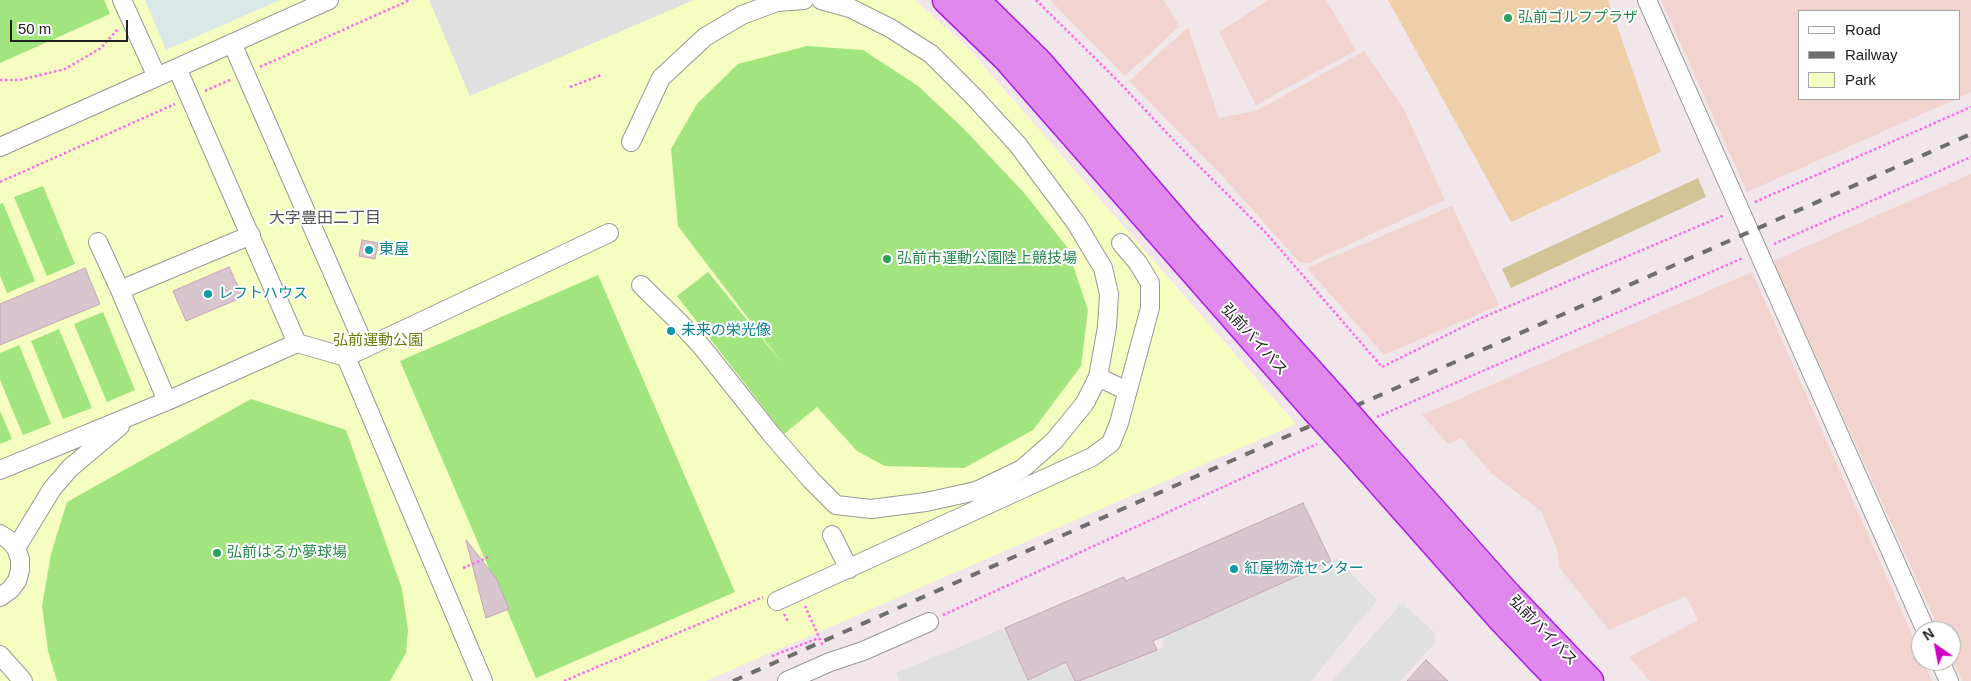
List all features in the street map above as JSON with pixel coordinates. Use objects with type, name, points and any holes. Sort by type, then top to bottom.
[{"type":"highway","name":"弘前バイパス","points":[[946,0],[1006,58],[1353,435],[1590,681]]},
{"type":"highway","name":"弘前バイパス","points":[[976,0],[1039,62],[1183,230],[1324,403]]},
{"type":"highway","name":"弘前バイパス","points":[[1353,435],[1494,610],[1560,681]]},
{"type":"street","points":[[122,0],[157,77]]},
{"type":"street","points":[[0,147],[329,0]]},
{"type":"street","points":[[631,142],[661,78],[705,37],[742,15],[777,2],[804,0]]},
{"type":"street","points":[[641,285],[680,322],[772,435],[811,480],[836,505],[871,509],[926,502],[976,491],[1022,469],[1054,441],[1085,403],[1098,377],[1107,327],[1109,294],[1103,268],[1076,223],[1049,184],[1012,138],[931,54],[890,28],[850,8],[821,0]]},
{"type":"street","points":[[1647,0],[1922,621]]},
{"type":"street","points":[[232,43],[365,348]]},
{"type":"street","points":[[177,68],[297,343]]},
{"type":"street","points":[[0,470],[167,401],[297,343],[346,356],[609,233]]},
{"type":"street","points":[[120,290],[251,235]]},
{"type":"street","points":[[98,242],[167,401]]},
{"type":"street","points":[[770,599],[798,592],[1092,457],[1111,443],[1119,423],[1150,308],[1150,282],[1138,263],[1121,243]]},
{"type":"street","points":[[346,356],[483,681]]},
{"type":"street","points":[[1098,377],[1127,391]]},
{"type":"street","points":[[16,548],[52,489],[70,468],[135,414]]},
{"type":"street","points":[[0,534],[16,548],[20,559],[17,581],[10,590],[0,597]]},
{"type":"street","points":[[832,535],[849,568]]},
{"type":"street","points":[[787,681],[928,622]]},
{"type":"street","points":[[0,655],[22,681]]},
{"type":"path","points":[[0,182],[410,0]]},
{"type":"path","points":[[1036,0],[1267,234],[1382,367],[1494,313],[1739,210],[1971,107]]},
{"type":"path","points":[[0,80],[20,80],[64,69],[101,48],[130,17]]},
{"type":"path","points":[[570,87],[601,75]]},
{"type":"path","points":[[928,622],[1353,435],[1758,251],[1971,157]]},
{"type":"path","points":[[463,568],[491,556]]},
{"type":"path","points":[[798,592],[824,649]]},
{"type":"path","points":[[564,681],[770,599]]},
{"type":"path","points":[[772,656],[819,637]]},
{"type":"shaded area","points":[[145,0],[280,0],[166,50]]},
{"type":"shaded area","points":[[429,0],[694,0],[470,96]]},
{"type":"shaded area","points":[[1050,0],[1162,0],[1180,26],[1125,76]]},
{"type":"shaded area","points":[[1268,0],[1326,0],[1356,50],[1256,105],[1219,32]]},
{"type":"shaded area","points":[[1388,0],[1608,0],[1661,152],[1511,222]]},
{"type":"shaded area","points":[[1661,0],[1971,0],[1971,92],[1961,97],[1961,10],[1798,10],[1798,100],[1954,100],[1747,192]]},
{"type":"shaded area","points":[[1188,27],[1219,118],[1256,111],[1364,51],[1404,109],[1445,200],[1309,263],[1299,262],[1227,181],[1129,81]]},
{"type":"shaded area","points":[[1971,174],[1971,681],[1962,681],[1958,671],[1961,671],[1961,621],[1935,621],[1773,261]]},
{"type":"shaded area","points":[[1698,178],[1706,197],[1511,288],[1502,269]]},
{"type":"shaded area","points":[[1452,206],[1499,305],[1384,355],[1307,268]]},
{"type":"shaded area","points":[[1752,272],[1911,632],[1911,671],[1928,671],[1932,681],[1650,681],[1629,657],[1698,620],[1686,596],[1609,630],[1559,567],[1557,549],[1541,511],[1492,474],[1461,438],[1448,444],[1422,415]]},
{"type":"shaded area","points":[[1337,559],[1377,600],[1311,681],[1079,681],[1164,647],[1162,636]]},
{"type":"shaded area","points":[[1402,603],[1434,632],[1436,642],[1400,681],[1332,681]]},
{"type":"shaded area","points":[[1005,628],[1028,680],[1066,662],[1075,681],[899,681],[896,673]]},
{"type":"green space","name":"弘前運動公園","points":[[0,0],[915,0],[969,49],[1296,424],[706,681],[0,681]]},
{"type":"green space","points":[[0,0],[104,0],[110,14],[0,63]]},
{"type":"green space","name":"弘前市運動公園陸上競技場","points":[[807,46],[863,50],[918,86],[965,130],[1025,194],[1067,247],[1088,310],[1081,366],[1033,430],[964,468],[885,466],[857,451],[817,407],[784,434],[677,296],[708,272],[783,364],[678,226],[671,149],[697,104],[738,64]]},
{"type":"green space","points":[[43,186],[75,264],[47,276],[14,197]]},
{"type":"green space","points":[[3,203],[35,281],[7,293],[0,276],[0,204]]},
{"type":"green space","points":[[598,275],[735,592],[536,678],[400,361]]},
{"type":"green space","points":[[103,312],[135,390],[107,402],[74,324]]},
{"type":"green space","points":[[59,329],[92,408],[63,419],[31,341]]},
{"type":"green space","points":[[19,345],[51,424],[23,435],[0,380],[0,353]]},
{"type":"green space","name":"弘前はるか夢球場","points":[[251,399],[346,430],[402,589],[408,630],[406,653],[390,681],[57,681],[48,651],[42,606],[51,554],[67,502]]},
{"type":"green space","points":[[0,411],[12,439],[0,444]]},
{"type":"building","name":"東屋","points":[[362,240],[378,243],[375,259],[359,256]]},
{"type":"building","name":"レフトハウス","points":[[229,267],[243,297],[186,321],[173,291]]},
{"type":"building","points":[[85,268],[100,304],[0,345],[0,304]]},
{"type":"building","points":[[1303,503],[1331,561],[1153,641],[1157,650],[1079,681],[1075,681],[1066,662],[1028,680],[1005,628],[1124,577],[1126,581]]},
{"type":"building","points":[[466,540],[496,578],[509,609],[486,618]]},
{"type":"building","points":[[1426,660],[1448,681],[1407,681]]},
{"type":"railway","points":[[733,681],[1971,134]]},
{"type":"place","name":"弘前ゴルフプラザ","points":[[1508,18]]},
{"type":"place","name":"東屋","points":[[369,250]]},
{"type":"place","name":"弘前市運動公園陸上競技場","points":[[887,259]]},
{"type":"place","name":"レフトハウス","points":[[208,294]]},
{"type":"place","name":"未来の栄光像","points":[[671,331]]},
{"type":"place","name":"弘前はるか夢球場","points":[[217,553]]},
{"type":"place","name":"紅屋物流センター","points":[[1234,569]]},
{"type":"district","name":"大字豊田二丁目","points":[[325,219]]}]
